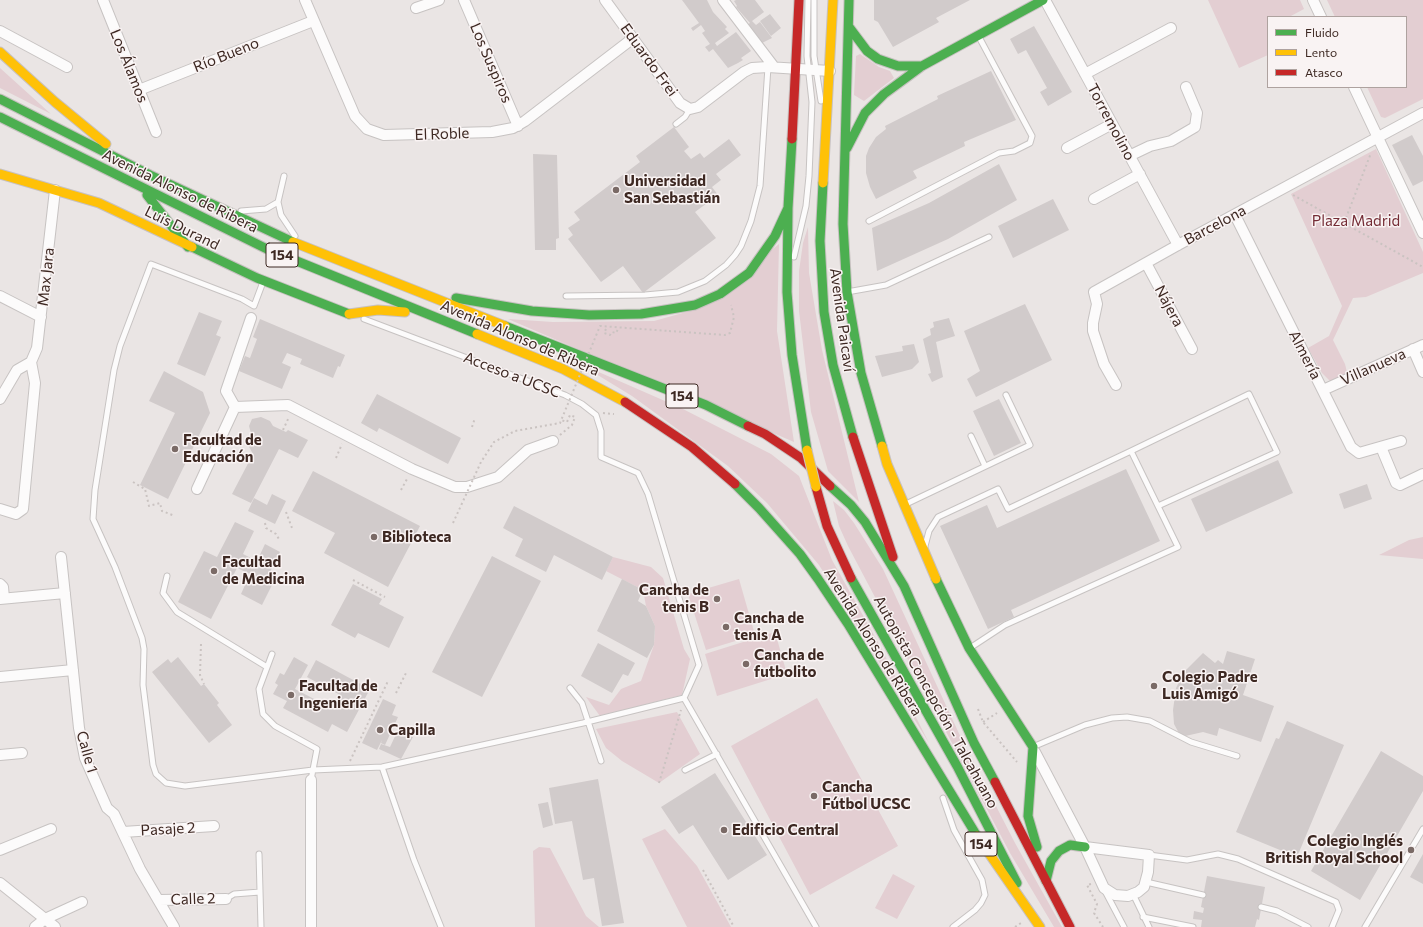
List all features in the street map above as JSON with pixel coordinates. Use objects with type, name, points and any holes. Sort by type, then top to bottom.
[{"type":"main road","points":[[787,292],[788,208],[799,0]]},
{"type":"main road","name":"Avenida Paicaví","points":[[833,0],[820,262],[828,339],[839,392],[853,442],[904,586]]},
{"type":"main road","name":"Avenida Paicaví","points":[[849,0],[843,224],[847,292],[860,367],[869,404],[888,464],[903,505],[923,552],[969,648],[1033,747]]},
{"type":"main road","points":[[844,158],[857,126],[871,106],[922,66],[1044,0]]},
{"type":"main road","points":[[848,27],[867,51],[878,59],[898,66],[922,66]]},
{"type":"main road","points":[[0,52],[85,127],[150,175]]},
{"type":"main road","name":"Avenida Alonso de Ribera","points":[[0,99],[216,208],[306,248],[706,405],[765,434],[801,458],[851,505],[878,541],[904,586]]},
{"type":"main road","name":"Avenida Alonso de Ribera","points":[[0,117],[267,249],[563,368],[603,388],[670,431],[737,486],[780,531],[818,579],[848,624],[979,841],[1031,912]]},
{"type":"main road","name":"Luis Durand","points":[[0,174],[23,182],[75,195],[99,203],[188,247],[263,281],[349,314]]},
{"type":"main road","points":[[137,186],[158,208],[188,247]]},
{"type":"main road","points":[[402,285],[504,307],[589,315],[661,312],[695,305],[720,294],[740,281],[758,262],[775,236],[788,208]]},
{"type":"main road","name":"Autopista Concepción - Talcahuano","points":[[787,292],[792,355],[807,450],[827,526],[847,570],[957,766],[1040,927]]},
{"type":"main road","points":[[349,314],[378,312],[431,316]]},
{"type":"main road","name":"Autopista Concepción - Talcahuano","points":[[904,586],[974,743],[1070,927]]},
{"type":"main road","points":[[1033,747],[1028,816],[1046,881]]},
{"type":"main road","points":[[1046,881],[1051,861],[1059,851],[1070,845],[1085,847]]},
{"type":"street","name":"Los Álamos","points":[[103,0],[156,132]]},
{"type":"street","name":"El Roble","points":[[305,0],[355,116],[360,123],[375,133],[384,136],[492,132],[507,130],[518,126],[632,38]]},
{"type":"street","points":[[416,8],[439,0]]},
{"type":"street","name":"Los Suspiros","points":[[464,0],[518,126]]},
{"type":"street","name":"Eduardo Frei","points":[[605,0],[680,103],[694,108]]},
{"type":"street","points":[[723,0],[771,67]]},
{"type":"street","name":"Torremolino","points":[[1044,0],[1178,245]]},
{"type":"street","points":[[1313,0],[1321,16]]},
{"type":"street","name":"Río Bueno","points":[[139,90],[313,21]]},
{"type":"street","points":[[1085,74],[1172,28]]},
{"type":"street","points":[[0,31],[67,67]]},
{"type":"street","points":[[694,108],[744,72],[752,68],[771,67],[830,70]]},
{"type":"street","points":[[1129,156],[1145,148],[1172,141],[1195,127],[1197,113],[1186,87]]},
{"type":"street","points":[[1354,88],[1423,233]]},
{"type":"street","name":"Barcelona","points":[[1116,385],[1104,364],[1093,331],[1097,304],[1094,292],[1423,113]]},
{"type":"street","points":[[1067,148],[1112,124]]},
{"type":"street","points":[[1094,199],[1140,174]]},
{"type":"street","name":"Max Jara","points":[[31,362],[38,342],[55,190]]},
{"type":"street","name":"Almería","points":[[1234,215],[1354,451],[1359,453],[1401,441]]},
{"type":"street","name":"Nájera","points":[[1146,263],[1192,349]]},
{"type":"street","points":[[0,296],[41,317]]},
{"type":"street","points":[[235,407],[226,391],[251,318]]},
{"type":"street","name":"Villanueva","points":[[1323,390],[1423,345]]},
{"type":"street","points":[[1413,349],[1423,372]]},
{"type":"street","points":[[0,399],[17,370],[31,362],[35,383],[23,506],[19,513],[13,514],[0,509]]},
{"type":"street","points":[[235,407],[288,405],[412,469],[455,487],[467,486],[498,477],[528,450],[556,438]]},
{"type":"street","points":[[197,489],[235,407]]},
{"type":"street","points":[[1381,447],[1396,483],[1400,485],[1423,474]]},
{"type":"street","name":"Calle 1","points":[[61,557],[81,738],[86,758],[107,808],[114,814],[140,869],[174,927]]},
{"type":"street","points":[[0,584],[3,587],[2,598],[65,593]]},
{"type":"street","points":[[0,676],[73,670]]},
{"type":"street","points":[[1033,747],[1085,847],[1102,884],[1115,895],[1133,894],[1142,890],[1146,882],[1149,855],[1085,847]]},
{"type":"street","points":[[0,755],[22,753]]},
{"type":"street","points":[[311,927],[312,775]]},
{"type":"street","name":"Pasaje 2","points":[[123,832],[214,826]]},
{"type":"street","points":[[0,850],[51,829]]},
{"type":"street","points":[[0,883],[55,927]]},
{"type":"street","name":"Calle 2","points":[[159,900],[226,898]]},
{"type":"street","points":[[35,927],[45,919],[82,902]]},
{"type":"lane","points":[[808,0],[806,34],[812,69],[826,128]]},
{"type":"lane","points":[[787,292],[808,197],[812,112],[814,0]]},
{"type":"lane","points":[[869,221],[999,153],[1014,151],[1030,143],[1032,136],[978,36]]},
{"type":"lane","points":[[566,296],[645,295],[678,292],[705,281],[731,260],[746,235],[757,202],[760,186],[771,67]]},
{"type":"lane","points":[[676,124],[694,108]]},
{"type":"lane","points":[[284,176],[278,202],[280,215],[284,223],[306,248]]},
{"type":"lane","points":[[216,208],[243,212],[257,211],[266,209],[278,202]]},
{"type":"lane","points":[[847,292],[886,285],[989,237]]},
{"type":"lane","points":[[263,281],[254,306],[242,299],[151,264],[120,346],[114,370],[95,490],[92,519],[115,567],[142,638],[144,649],[143,685],[153,765],[156,774],[166,783],[186,786],[312,775],[346,769],[382,767],[589,722],[684,698],[816,927]]},
{"type":"lane","name":"Acceso a UCSC","points":[[349,314],[558,392],[582,404],[596,415],[601,431],[601,457],[638,473],[648,494],[699,665],[684,698]]},
{"type":"lane","points":[[380,320],[384,326]]},
{"type":"lane","points":[[923,552],[929,531],[938,517],[998,489],[1008,509],[1249,394],[1277,452],[1158,506]]},
{"type":"lane","points":[[903,505],[1030,445],[1006,395]]},
{"type":"lane","points":[[971,436],[985,466]]},
{"type":"lane","points":[[969,648],[1005,625],[1178,548],[1131,451]]},
{"type":"lane","points":[[167,576],[163,593],[177,612],[267,667]]},
{"type":"lane","points":[[272,654],[259,689],[262,714],[275,726],[317,749],[312,775]]},
{"type":"lane","points":[[570,688],[582,703],[601,761]]},
{"type":"lane","points":[[1033,747],[1085,725],[1127,716],[1150,721],[1191,742],[1237,756]]},
{"type":"lane","points":[[685,770],[717,754]]},
{"type":"lane","points":[[382,767],[414,860],[441,927]]},
{"type":"lane","points":[[936,772],[940,787]]},
{"type":"lane","points":[[942,795],[954,830],[982,880],[985,894],[981,903],[967,917],[953,927]]},
{"type":"lane","points":[[1365,927],[1423,829]]},
{"type":"lane","points":[[258,854],[261,927]]},
{"type":"lane","points":[[1149,855],[1187,860],[1218,854],[1238,859],[1336,902],[1339,910],[1332,927]]},
{"type":"lane","points":[[1146,882],[1203,895]]},
{"type":"lane","points":[[1102,884],[1124,927]]},
{"type":"lane","points":[[226,898],[236,893],[260,892]]},
{"type":"lane","points":[[1133,894],[1149,927]]},
{"type":"lane","points":[[1261,907],[1277,911],[1308,927]]},
{"type":"lane","points":[[1143,917],[1193,927]]},
{"type":"path","points":[[1346,218],[1378,137]]},
{"type":"path","points":[[1290,194],[1340,220],[1423,267]]},
{"type":"path","points":[[1340,220],[1346,218]]},
{"type":"path","points":[[1346,218],[1349,225]]},
{"type":"path","points":[[1340,220],[1343,228],[1349,225]]},
{"type":"path","points":[[453,523],[481,462],[494,442],[515,431],[560,423],[600,326],[725,335],[730,333],[734,316],[733,308],[729,300],[720,294]]},
{"type":"path","points":[[607,326],[604,333],[610,335],[612,332],[616,333]]},
{"type":"path","points":[[283,430],[291,412]]},
{"type":"path","points":[[556,438],[572,425],[575,417],[570,415],[567,422],[561,420]]},
{"type":"path","points":[[472,427],[474,418]]},
{"type":"path","points":[[336,458],[346,435]]},
{"type":"path","points":[[133,482],[145,489],[149,506],[160,503],[162,511],[175,516]]},
{"type":"path","points":[[286,512],[292,528]]},
{"type":"path","points":[[265,523],[266,528],[276,534],[280,541]]},
{"type":"path","points":[[353,580],[385,597]]},
{"type":"path","points":[[202,644],[200,675],[204,684]]},
{"type":"path","points":[[396,693],[406,673]]},
{"type":"path","points":[[346,769],[388,681]]},
{"type":"path","points":[[659,783],[684,698]]},
{"type":"path","points":[[983,722],[1006,707]]},
{"type":"path","points":[[978,709],[983,722],[1024,771],[1031,775]]},
{"type":"path","points":[[703,870],[734,927]]},
{"type":"path","points":[[1102,884],[1087,885],[1097,904],[1094,913],[1103,927]]},
{"type":"green space","points":[[1208,0],[1300,0],[1304,9],[1291,16],[1267,16],[1267,55],[1239,68]]},
{"type":"green space","points":[[1327,0],[1423,0],[1423,99],[1385,118],[1381,117],[1367,88],[1407,88],[1407,16],[1335,16]]},
{"type":"green space","points":[[860,54],[879,67],[890,71],[894,78],[864,101],[854,95],[856,56]]},
{"type":"green space","points":[[0,68],[51,114],[0,88]]},
{"type":"green space","name":"Plaza Madrid","points":[[1376,149],[1423,252],[1423,273],[1366,297],[1353,298],[1333,340],[1345,364],[1348,376],[1330,381],[1322,373],[1308,348],[1329,336],[1342,306],[1291,194]]},
{"type":"green space","points":[[808,227],[809,273],[822,350],[859,502],[828,471],[811,412],[799,311],[799,271],[803,243]]},
{"type":"green space","points":[[779,244],[777,331],[794,442],[508,319],[553,322],[654,321],[697,309]]},
{"type":"green space","points":[[578,363],[681,408],[771,454],[799,476],[832,560],[880,646],[929,743],[819,565],[767,503],[728,466],[632,396]]},
{"type":"green space","points":[[833,501],[844,510],[854,523],[883,569],[962,740],[1015,843],[1062,927],[1054,927],[1010,853],[848,546],[839,526]]},
{"type":"green space","points":[[1423,537],[1423,559],[1379,555],[1409,540]]},
{"type":"green space","points":[[613,557],[651,567],[663,578],[684,649],[690,659],[682,695],[600,716],[586,697],[609,705],[621,689],[641,681],[654,645],[655,626],[646,606],[643,590],[606,571]]},
{"type":"green space","points":[[739,579],[755,635],[706,650],[688,594]]},
{"type":"green space","name":"Cancha de futbolito","points":[[775,632],[787,674],[717,696],[705,654]]},
{"type":"green space","name":"Cancha Fútbol UCSC","points":[[817,698],[898,846],[810,895],[731,746]]},
{"type":"green space","points":[[677,712],[700,754],[659,783],[622,761],[606,748],[596,729]]},
{"type":"green space","points":[[665,829],[697,866],[731,927],[687,927],[642,839]]},
{"type":"green space","points":[[539,847],[550,848],[586,916],[599,927],[535,927],[533,851]]},
{"type":"green space","points":[[893,874],[915,886],[897,919],[875,908]]},
{"type":"building","points":[[682,0],[707,0],[713,12],[727,27],[725,29],[729,33],[715,43],[717,46],[736,32],[751,51],[741,58],[743,60],[728,68],[713,49],[709,52],[705,47],[710,44],[702,33],[705,31],[701,25],[693,31],[691,28],[699,23]]},
{"type":"building","points":[[755,0],[764,12],[752,21],[756,25],[760,22],[772,38],[762,43],[745,26],[750,23],[736,7],[737,6],[734,1]]},
{"type":"building","points":[[874,0],[970,0],[936,18],[939,22],[893,47],[878,22],[874,20]]},
{"type":"building","points":[[770,14],[781,28],[771,36],[760,21]]},
{"type":"building","points":[[1034,26],[1072,92],[1048,106],[1040,92],[1047,88],[1026,50],[1018,54],[1010,39]]},
{"type":"building","points":[[991,71],[1016,120],[964,142],[965,146],[913,171],[917,178],[876,199],[870,187],[866,173],[866,156],[876,137],[886,129],[885,126],[938,99],[937,96]]},
{"type":"building","points":[[674,127],[689,147],[684,151],[691,159],[700,153],[704,158],[729,139],[741,155],[716,174],[721,180],[712,187],[718,195],[695,212],[716,238],[643,293],[623,266],[601,282],[568,239],[573,235],[568,228],[580,220],[574,212],[640,162],[636,156]]},
{"type":"building","points":[[1412,135],[1423,156],[1423,181],[1413,186],[1392,145]]},
{"type":"building","points":[[533,154],[557,155],[559,238],[556,239],[556,250],[535,250]]},
{"type":"building","points":[[999,164],[1017,200],[948,239],[877,271],[872,228],[929,203]]},
{"type":"building","points":[[1053,199],[1069,230],[1013,258],[998,226]]},
{"type":"building","points":[[1345,220],[1348,223],[1345,226],[1342,223]]},
{"type":"building","points":[[1025,304],[1052,360],[976,397],[967,379],[980,371],[964,331]]},
{"type":"building","points":[[199,312],[222,321],[216,335],[221,337],[205,376],[177,364]]},
{"type":"building","points":[[949,318],[955,336],[936,342],[943,377],[932,382],[928,374],[931,373],[923,339],[931,335],[930,329],[934,327],[933,322]]},
{"type":"building","points":[[260,319],[345,355],[333,378],[300,364],[302,359],[287,353],[282,363],[291,367],[282,389],[239,371],[245,356],[250,358],[257,339],[253,337]]},
{"type":"building","points":[[914,344],[919,362],[912,369],[882,377],[875,356],[903,351],[902,346]]},
{"type":"building","name":"Facultad de Educación","points":[[164,371],[203,392],[210,413],[168,499],[140,485],[175,413],[149,401]]},
{"type":"building","points":[[377,394],[461,438],[448,464],[379,428],[377,432],[361,423]]},
{"type":"building","points":[[999,399],[1021,443],[994,456],[973,411]]},
{"type":"building","points":[[261,417],[270,421],[273,426],[286,432],[288,430],[308,440],[298,458],[279,449],[251,503],[232,494],[253,454],[248,445],[252,437],[249,426],[252,419]]},
{"type":"building","points":[[1278,460],[1293,493],[1206,532],[1191,499]]},
{"type":"building","points":[[1126,469],[1160,541],[1011,610],[1014,617],[988,629],[940,526],[987,505],[997,528]]},
{"type":"building","name":"Biblioteca","points":[[313,471],[420,526],[388,587],[324,553],[335,533],[292,511]]},
{"type":"building","points":[[1367,484],[1372,499],[1344,509],[1339,494]]},
{"type":"building","points":[[272,494],[286,501],[275,524],[248,511],[254,498],[267,505]]},
{"type":"building","points":[[514,506],[613,557],[602,580],[554,555],[546,572],[515,556],[523,539],[503,528]]},
{"type":"building","name":"Facultad de Medicina","points":[[235,522],[254,531],[243,554],[257,561],[265,544],[280,552],[266,580],[273,583],[262,605],[241,594],[250,574],[237,568],[211,619],[178,602],[204,551],[217,557]]},
{"type":"building","points":[[492,556],[541,581],[482,697],[432,672]]},
{"type":"building","points":[[622,579],[643,590],[638,601],[646,606],[655,626],[654,645],[647,658],[597,631]]},
{"type":"building","points":[[353,584],[382,599],[379,604],[404,617],[389,648],[358,633],[355,638],[331,625]]},
{"type":"building","points":[[598,643],[635,663],[628,676],[623,674],[612,693],[581,676]]},
{"type":"building","points":[[1227,651],[1255,659],[1243,695],[1274,706],[1261,742],[1219,728],[1217,736],[1203,732],[1181,737],[1174,724],[1173,710],[1176,688],[1184,672],[1203,653],[1215,663],[1218,660],[1223,664]]},
{"type":"building","points":[[178,657],[201,686],[204,684],[219,703],[217,705],[232,725],[209,743],[152,672],[168,659],[171,663]]},
{"type":"building","name":"Facultad de Ingeniería","points":[[294,657],[308,665],[295,689],[335,710],[342,696],[307,677],[316,660],[370,689],[347,732],[332,724],[328,732],[283,708],[287,701],[273,694],[278,685],[275,683],[280,673],[284,675]]},
{"type":"building","name":"Capilla","points":[[383,699],[396,705],[392,715],[398,717],[385,745],[381,743],[382,740],[377,750],[362,743]]},
{"type":"building","points":[[1287,721],[1344,745],[1297,857],[1236,832],[1276,738],[1279,739]]},
{"type":"building","points":[[398,730],[413,737],[401,759],[379,749],[381,744],[390,747]]},
{"type":"building","points":[[1381,751],[1423,776],[1423,791],[1360,900],[1311,871]]},
{"type":"building","name":"Edificio Central","points":[[715,773],[767,855],[728,880],[693,825],[679,834],[661,807]]},
{"type":"building","points":[[598,779],[624,923],[602,926],[594,878],[583,880],[572,821],[555,824],[549,788]]},
{"type":"building","points":[[548,802],[553,825],[543,828],[538,804]]},
{"type":"building","points":[[1423,854],[1423,884],[1410,877]]},
{"type":"building","points":[[1207,876],[1265,887],[1259,920],[1257,919],[1255,927],[1201,927],[1202,920],[1193,919],[1194,911],[1203,913],[1204,908],[1201,907]]},
{"type":"traffic: fast","points":[[849,0],[843,224],[847,292],[861,373],[882,446]]},
{"type":"traffic: fast","points":[[847,148],[865,113],[884,94],[922,66],[1043,0]]},
{"type":"traffic: fast","points":[[849,27],[867,51],[878,59],[898,66],[922,66]]},
{"type":"traffic: fast","points":[[0,99],[150,175],[293,242]]},
{"type":"traffic: fast","points":[[0,117],[267,249],[477,334]]},
{"type":"traffic: fast","points":[[792,139],[788,208],[787,292],[792,355],[807,450]]},
{"type":"traffic: fast","points":[[823,183],[820,241],[824,312],[833,365],[853,437]]},
{"type":"traffic: fast","points":[[147,195],[188,247]]},
{"type":"traffic: fast","points":[[456,298],[532,311],[589,315],[641,314],[695,305],[720,294],[749,273],[775,236],[788,208]]},
{"type":"traffic: fast","points":[[192,247],[257,278],[349,314]]},
{"type":"traffic: fast","points":[[505,326],[706,405],[748,426]]},
{"type":"traffic: fast","points":[[735,484],[759,508],[800,554],[818,579],[848,624],[977,836]]},
{"type":"traffic: fast","points":[[830,486],[851,505],[865,522],[904,586],[974,743],[995,782]]},
{"type":"traffic: fast","points":[[851,578],[957,766],[1017,883]]},
{"type":"traffic: fast","points":[[936,579],[969,648],[1033,747]]},
{"type":"traffic: fast","points":[[1033,747],[1028,816],[1037,847]]},
{"type":"traffic: fast","points":[[1046,881],[1051,861],[1059,851],[1070,845],[1085,847]]},
{"type":"traffic: slow","points":[[823,183],[833,0]]},
{"type":"traffic: slow","points":[[0,52],[55,102],[106,144]]},
{"type":"traffic: slow","points":[[0,174],[99,203],[192,247]]},
{"type":"traffic: slow","points":[[293,242],[505,326]]},
{"type":"traffic: slow","points":[[349,314],[378,310],[405,312]]},
{"type":"traffic: slow","points":[[477,334],[563,369],[625,402]]},
{"type":"traffic: slow","points":[[882,446],[887,464],[936,579]]},
{"type":"traffic: slow","points":[[807,450],[816,487]]},
{"type":"traffic: slow","points":[[977,836],[1040,927]]},
{"type":"traffic: jam","points":[[792,139],[799,0]]},
{"type":"traffic: jam","points":[[625,402],[692,447],[735,484]]},
{"type":"traffic: jam","points":[[748,426],[765,434],[801,458],[830,486]]},
{"type":"traffic: jam","points":[[853,437],[893,557]]},
{"type":"traffic: jam","points":[[816,487],[827,526],[851,578]]},
{"type":"traffic: jam","points":[[995,782],[1070,927]]},
{"type":"place","name":"Universidad San Sebastián","points":[[616,190]]},
{"type":"place","name":"Facultad de Educación","points":[[175,449]]},
{"type":"place","name":"Biblioteca","points":[[374,537]]},
{"type":"place","name":"Facultad de Medicina","points":[[214,571]]},
{"type":"place","name":"Cancha de tenis B","points":[[717,599]]},
{"type":"place","name":"Cancha de tenis A","points":[[726,627]]},
{"type":"place","name":"Cancha de futbolito","points":[[746,664]]},
{"type":"place","name":"Colegio Padre Luis Amigó","points":[[1154,686]]},
{"type":"place","name":"Facultad de Ingeniería","points":[[291,695]]},
{"type":"place","name":"Capilla","points":[[380,730]]},
{"type":"place","name":"Cancha Fútbol UCSC","points":[[814,796]]},
{"type":"place","name":"Edificio Central","points":[[724,830]]},
{"type":"place","name":"Colegio Inglés British Royal School","points":[[1411,850]]}]
